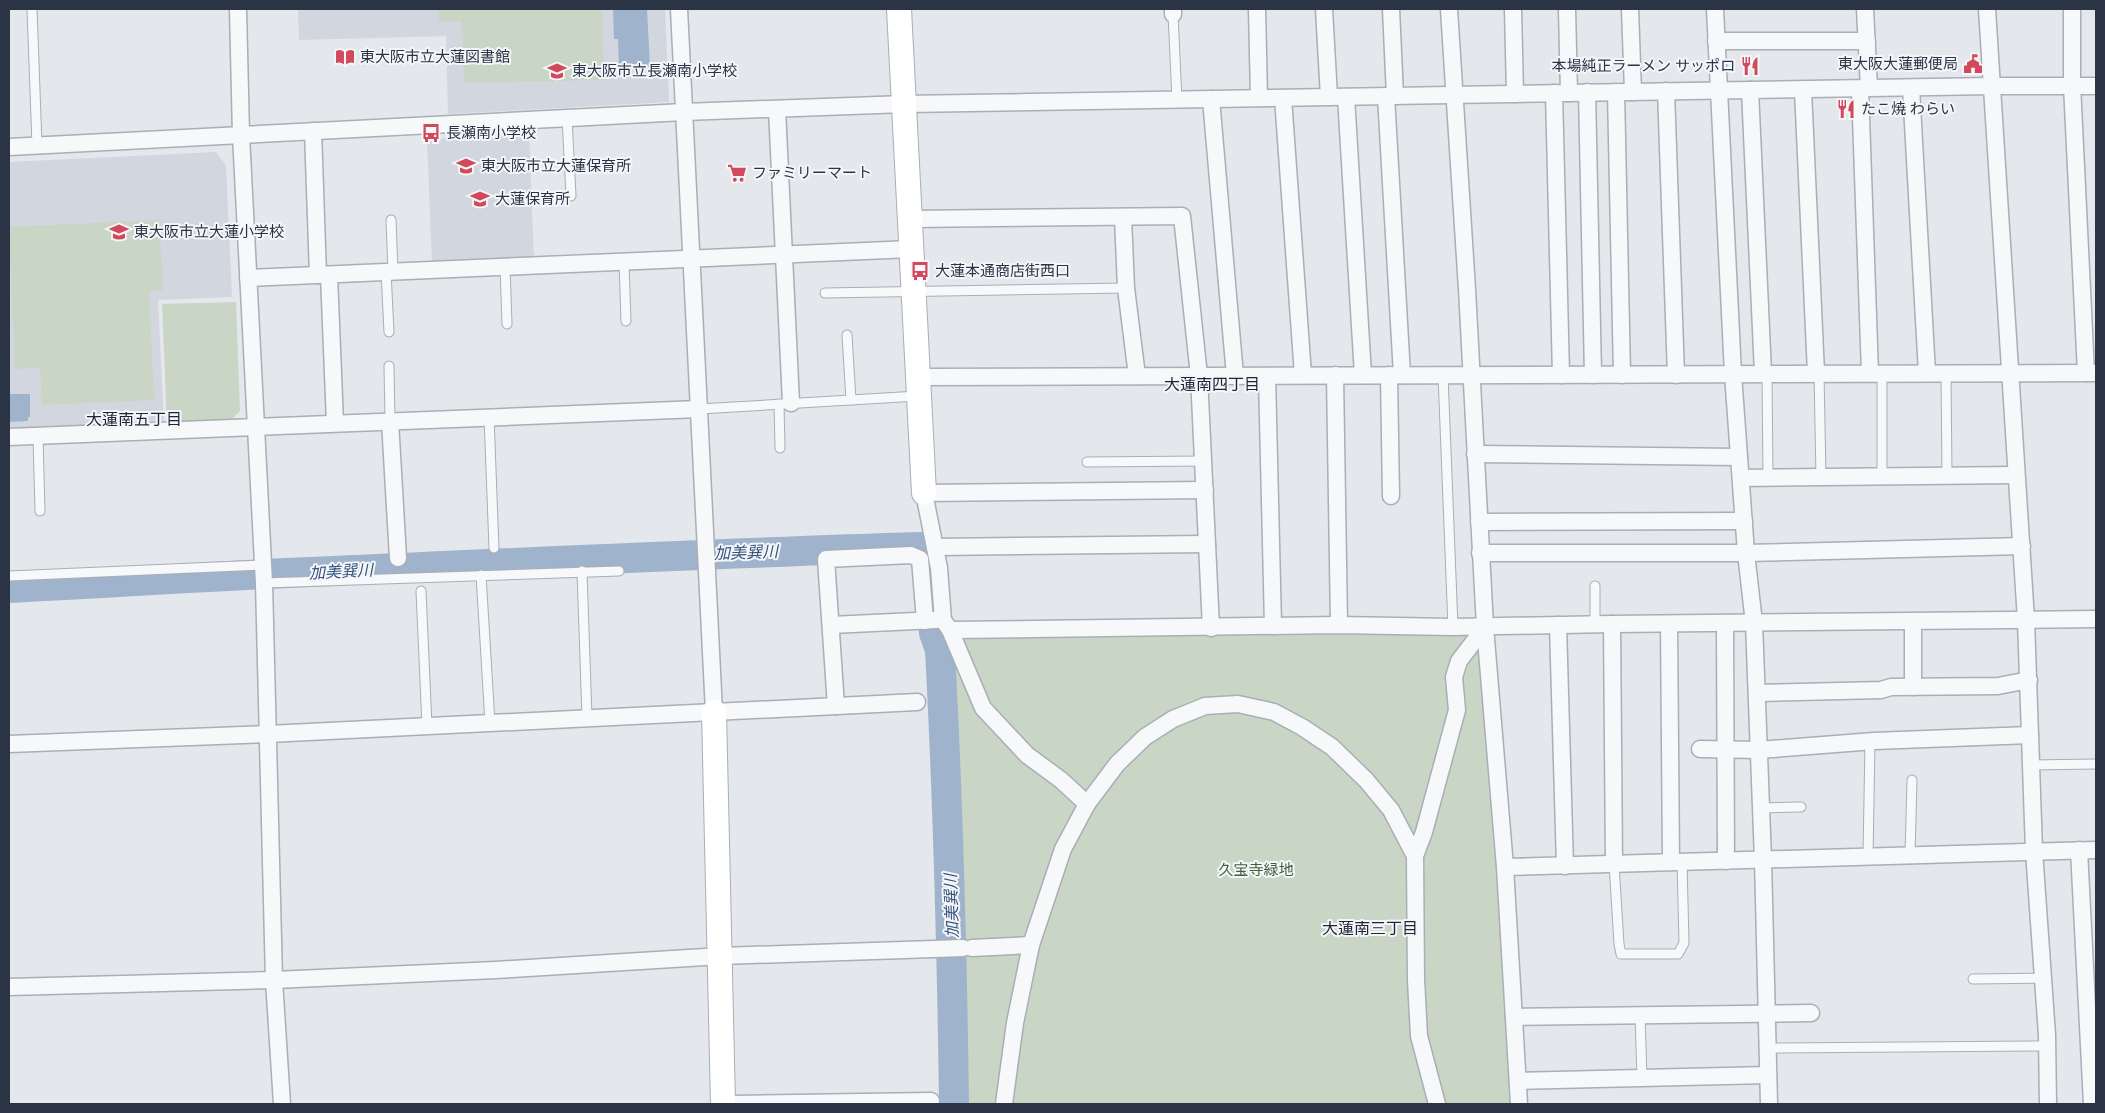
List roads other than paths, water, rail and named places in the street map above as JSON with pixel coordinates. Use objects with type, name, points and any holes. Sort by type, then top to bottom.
[{"type":"street","points":[[238,9],[241,135],[263,574],[274,980],[282,1104]]},
{"type":"street","points":[[679,9],[714,712],[723,1104]]},
{"type":"street","points":[[899,9],[924,493],[935,547],[946,625],[983,708],[1027,755],[1061,780],[1087,804]]},
{"type":"street","points":[[1257,9],[1259,98]]},
{"type":"street","points":[[1324,9],[1329,97]]},
{"type":"street","points":[[1391,9],[1390,96],[1396,375],[1391,496]]},
{"type":"street","points":[[1449,9],[1480,553],[1505,867],[1519,1104]]},
{"type":"street","points":[[1512,9],[1515,94]]},
{"type":"street","points":[[1561,375],[1562,93],[1567,9]]},
{"type":"street","points":[[1622,375],[1624,92],[1630,9]]},
{"type":"street","points":[[1715,9],[1733,374],[1746,553],[1754,622],[1763,860],[1769,1104]]},
{"type":"street","points":[[1865,9],[1867,41],[1864,89],[1876,373]]},
{"type":"street","points":[[1987,9],[2022,546],[2034,851],[2047,1046],[2048,1104]]},
{"type":"street","points":[[918,387],[1137,376],[1818,373],[2091,374],[2072,85],[2072,9]]},
{"type":"street","points":[[1716,41],[1867,41]]},
{"type":"street","points":[[9,147],[684,112],[905,104],[1718,90],[2096,86]]},
{"type":"street","points":[[1911,88],[1927,374]]},
{"type":"street","points":[[1750,90],[1765,374]]},
{"type":"street","points":[[1803,90],[1818,373]]},
{"type":"street","points":[[1666,91],[1676,375]]},
{"type":"street","points":[[1587,92],[1593,375]]},
{"type":"street","points":[[1346,97],[1363,375]]},
{"type":"street","points":[[1283,98],[1303,375]]},
{"type":"street","points":[[1211,99],[1235,376]]},
{"type":"street","points":[[777,109],[784,255],[785,404]]},
{"type":"street","points":[[313,131],[335,422]]},
{"type":"street","points":[[910,219],[1182,216],[1199,376],[1211,628]]},
{"type":"street","points":[[1123,217],[1126,288],[1137,376]]},
{"type":"street","points":[[248,278],[911,249]]},
{"type":"street","points":[[1335,375],[1339,625]]},
{"type":"street","points":[[1267,376],[1273,626]]},
{"type":"street","points":[[9,437],[699,408]]},
{"type":"street","points":[[390,421],[398,558]]},
{"type":"street","points":[[1475,454],[1739,457]]},
{"type":"street","points":[[1741,478],[2016,475]]},
{"type":"street","points":[[924,493],[1205,490]]},
{"type":"street","points":[[1479,522],[1744,521]]},
{"type":"street","points":[[935,547],[1207,544]]},
{"type":"street","points":[[1480,553],[1746,553],[2022,546]]},
{"type":"street","points":[[836,706],[826,559],[911,555],[920,559],[925,621]]},
{"type":"street","points":[[831,624],[925,621],[946,625],[1211,628],[1339,625],[1485,627],[1595,624],[2096,619]]},
{"type":"street","points":[[1913,621],[1913,686]]},
{"type":"street","points":[[1612,624],[1614,864]]},
{"type":"street","points":[[1669,624],[1676,862]]},
{"type":"street","points":[[1725,624],[1726,861]]},
{"type":"street","points":[[1558,625],[1565,866]]},
{"type":"street","points":[[1437,1104],[1418,1036],[1415,856],[1424,832],[1457,710],[1454,677],[1459,661],[1485,627]]},
{"type":"street","points":[[1757,693],[1881,690],[1891,687],[1913,686],[1998,686],[2028,680]]},
{"type":"street","points":[[9,744],[268,734],[917,702]]},
{"type":"street","points":[[1004,1104],[1015,1023],[1031,944],[1063,850],[1087,804],[1117,764],[1145,737],[1174,719],[1205,706],[1238,704],[1274,712],[1302,727],[1332,746],[1366,780],[1391,810],[1415,856]]},
{"type":"street","points":[[1700,749],[1759,750],[1870,742],[2030,735]]},
{"type":"street","points":[[2079,850],[2092,1003],[2092,1104]]},
{"type":"street","points":[[1505,867],[2096,850]]},
{"type":"street","points":[[9,988],[274,980],[721,956],[968,948],[1031,944]]},
{"type":"street","points":[[1514,1017],[1766,1012],[1811,1013]]},
{"type":"street","points":[[1518,1081],[1768,1075]]},
{"type":"street","points":[[733,1104],[904,1103],[930,1100]]},
{"type":"lane","points":[[32,9],[38,145]]},
{"type":"lane","points":[[1173,12],[1177,100]]},
{"type":"lane","points":[[568,118],[571,196]]},
{"type":"lane","points":[[389,332],[392,220]]},
{"type":"lane","points":[[624,263],[626,321]]},
{"type":"lane","points":[[505,268],[507,324]]},
{"type":"lane","points":[[825,293],[1126,288]]},
{"type":"lane","points":[[847,335],[851,400]]},
{"type":"lane","points":[[389,366],[390,421]]},
{"type":"lane","points":[[1818,373],[1821,478]]},
{"type":"lane","points":[[1876,373],[1882,477]]},
{"type":"lane","points":[[1765,374],[1768,478]]},
{"type":"lane","points":[[1946,374],[1947,476]]},
{"type":"lane","points":[[1443,375],[1453,627]]},
{"type":"lane","points":[[699,408],[851,400],[918,387]]},
{"type":"lane","points":[[780,448],[785,404]]},
{"type":"lane","points":[[489,417],[494,548]]},
{"type":"lane","points":[[38,436],[40,511]]},
{"type":"lane","points":[[1087,462],[1203,461]]},
{"type":"lane","points":[[582,571],[587,718]]},
{"type":"lane","points":[[9,576],[482,575],[619,571]]},
{"type":"lane","points":[[482,575],[490,723]]},
{"type":"lane","points":[[1595,586],[1595,624]]},
{"type":"lane","points":[[421,591],[427,726]]},
{"type":"lane","points":[[1868,856],[1870,742]]},
{"type":"lane","points":[[2031,765],[2096,764]]},
{"type":"lane","points":[[1910,855],[1912,780]]},
{"type":"lane","points":[[1761,808],[1801,807]]},
{"type":"lane","points":[[1614,864],[1621,954],[1678,954],[1684,943],[1676,862]]},
{"type":"lane","points":[[1973,979],[2043,978]]},
{"type":"lane","points":[[1640,1015],[1642,1078]]},
{"type":"lane","points":[[1768,1048],[2047,1046]]},
{"type":"water","points":[[613,9],[647,9],[650,67],[619,68],[618,39],[614,39]]},
{"type":"water","points":[[9,394],[30,394],[30,417],[28,417],[28,421],[9,422]]},
{"type":"waterway","name":"加美巽川","points":[[9,588],[692,555],[921,547],[928,552],[934,633],[940,650],[949,877],[954,1104]]},
{"type":"place","name":"東大阪市立大蓮図書館","points":[[345,57]]},
{"type":"place","name":"東大阪大蓮郵便局","points":[[1973,64]]},
{"type":"place","name":"本場純正ラーメン サッポロ","points":[[1750,66]]},
{"type":"place","name":"東大阪市立長瀬南小学校","points":[[557,71]]},
{"type":"place","name":"たこ焼 わらい","points":[[1846,109]]},
{"type":"place","name":"長瀬南小学校","points":[[431,133]]},
{"type":"place","name":"東大阪市立大蓮保育所","points":[[466,166]]},
{"type":"place","name":"ファミリーマート","points":[[737,173]]},
{"type":"place","name":"大蓮保育所","points":[[480,199]]},
{"type":"place","name":"東大阪市立大蓮小学校","points":[[119,232]]},
{"type":"place","name":"大蓮本通商店街西口","points":[[920,271]]},
{"type":"district","name":"大蓮南四丁目","points":[[1212,384]]},
{"type":"district","name":"大蓮南五丁目","points":[[134,419]]},
{"type":"district","name":"大蓮南三丁目","points":[[1370,928]]},
{"type":"park label","name":"久宝寺緑地","points":[[1256,870]]}]
